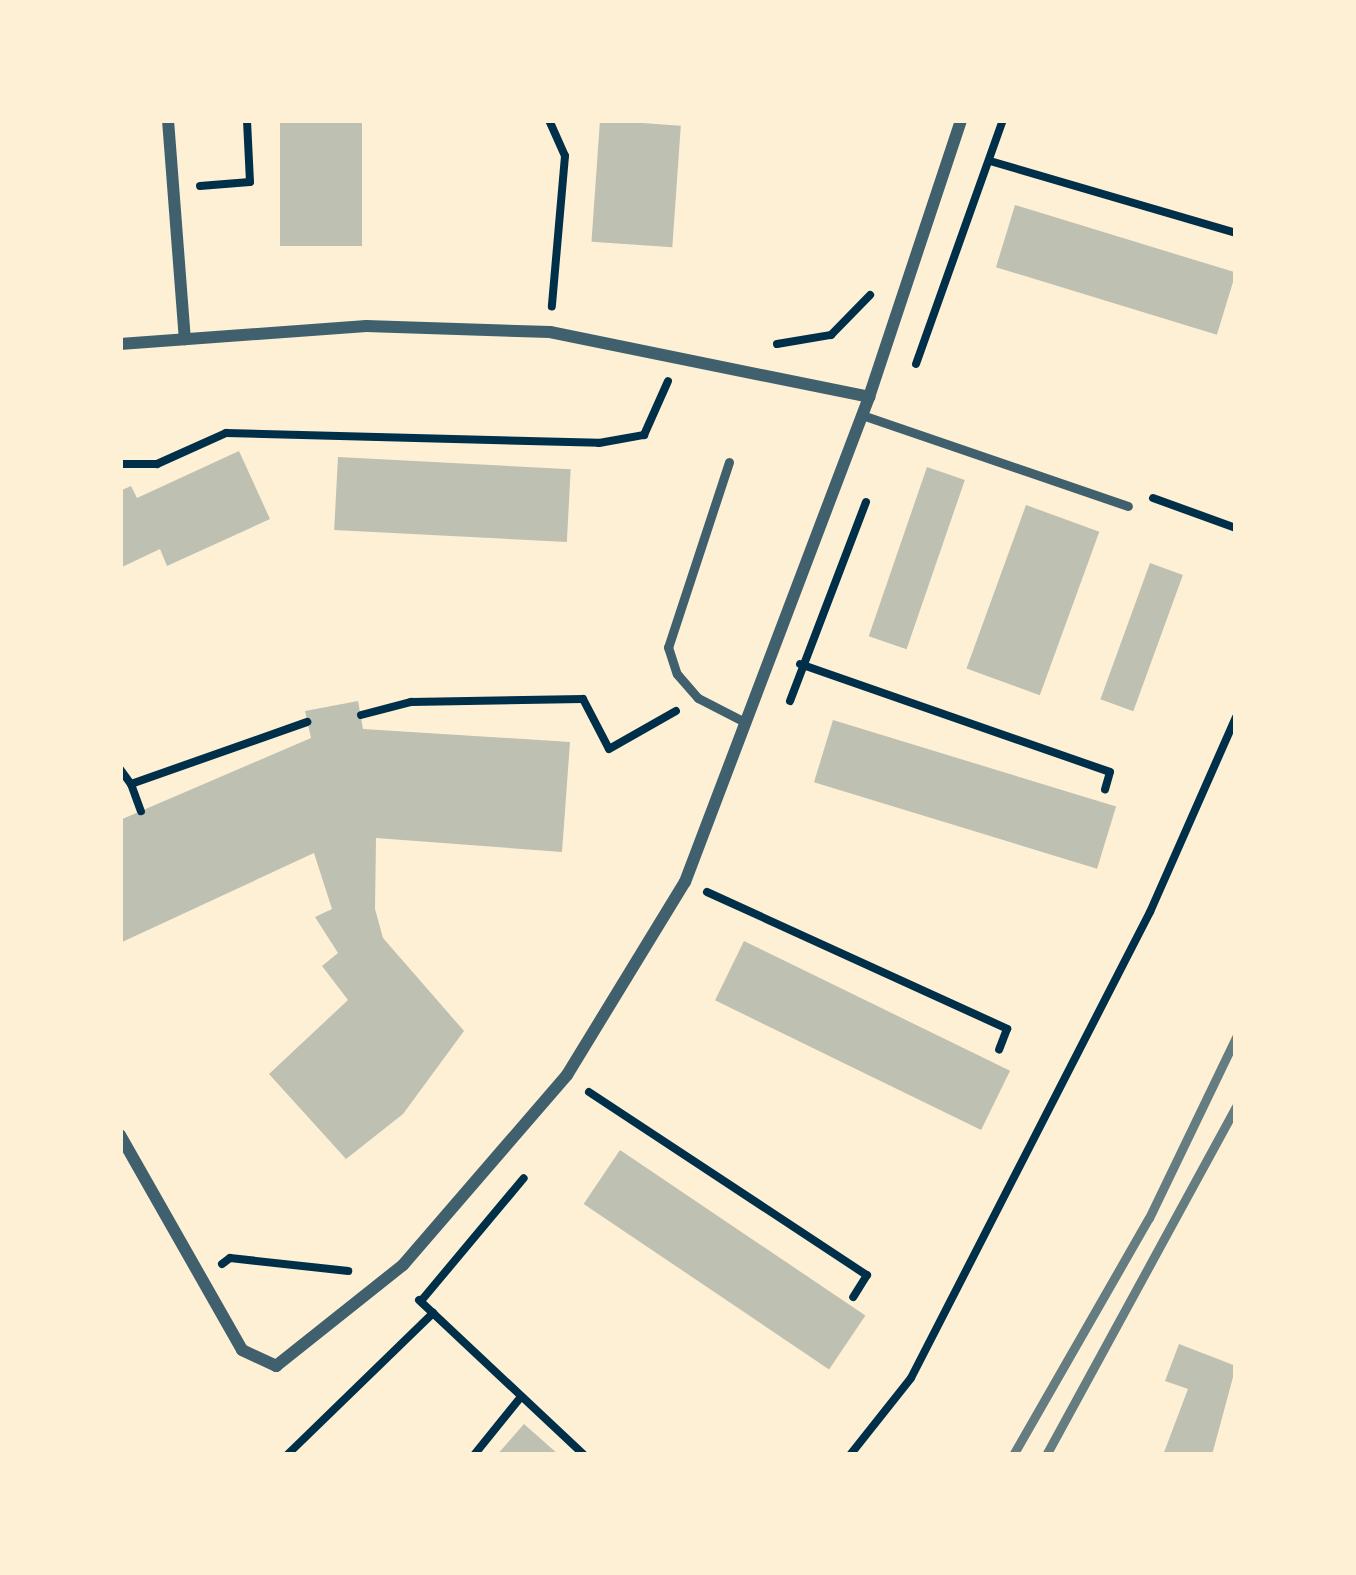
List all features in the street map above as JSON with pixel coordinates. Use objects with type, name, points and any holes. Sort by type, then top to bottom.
[{"type":"street","points":[[168,120],[185,339]]},
{"type":"street","points":[[120,1135],[242,1350],[276,1366],[392,1275],[567,1075],[685,882],[869,397],[961,120]]},
{"type":"street","points":[[120,344],[366,326],[550,332],[869,397]]},
{"type":"lane","points":[[862,415],[1128,506]]},
{"type":"lane","points":[[729,462],[668,646],[677,674],[698,698],[746,722]]},
{"type":"path","points":[[173,189],[250,182],[247,120]]},
{"type":"path","points":[[549,120],[565,156],[550,332]]},
{"type":"path","points":[[950,149],[1236,232]]},
{"type":"path","points":[[762,341],[831,335],[874,283]]},
{"type":"path","points":[[530,302],[575,306]]},
{"type":"path","points":[[120,464],[158,464],[226,434],[599,443],[644,435],[679,356]]},
{"type":"path","points":[[1156,499],[1236,528]]},
{"type":"path","points":[[772,654],[1110,772],[1105,789]]},
{"type":"path","points":[[361,715],[411,702],[583,699],[609,749],[698,698]]},
{"type":"path","points":[[850,1455],[911,1378],[1150,912],[1236,717]]},
{"type":"path","points":[[131,784],[307,722]]},
{"type":"path","points":[[120,769],[141,811]]},
{"type":"path","points":[[685,882],[1007,1029],[999,1050]]},
{"type":"path","points":[[567,1075],[867,1275],[853,1297]]},
{"type":"path","points":[[201,1280],[230,1258],[392,1275],[584,1455]]},
{"type":"path","points":[[287,1455],[434,1313]]},
{"type":"path","points":[[474,1455],[520,1398]]},
{"type":"building","points":[[280,120],[362,120],[362,246],[280,246]]},
{"type":"building","points":[[600,120],[681,126],[672,247],[591,242]]},
{"type":"building","points":[[1015,205],[1236,273],[1217,335],[996,267]]},
{"type":"building","points":[[239,451],[270,519],[167,566],[160,549],[120,568],[120,491],[131,486],[137,498]]},
{"type":"building","points":[[338,457],[571,469],[567,542],[334,530]]},
{"type":"building","points":[[927,467],[965,480],[907,649],[869,636]]},
{"type":"building","points":[[1026,505],[1099,532],[1040,695],[966,669]]},
{"type":"building","points":[[1150,563],[1183,575],[1133,711],[1100,699]]},
{"type":"building","points":[[358,701],[363,729],[570,742],[562,852],[376,838],[375,909],[383,938],[464,1031],[403,1114],[346,1159],[269,1074],[348,1000],[322,966],[338,953],[315,917],[332,909],[314,853],[120,943],[120,820],[311,738],[305,711]]},
{"type":"building","points":[[833,720],[1116,807],[1097,869],[814,782]]},
{"type":"building","points":[[744,941],[1010,1071],[981,1130],[715,1000]]},
{"type":"building","points":[[620,1150],[865,1316],[829,1369],[584,1204]]},
{"type":"building","points":[[1179,1344],[1236,1366],[1212,1455],[1163,1455],[1188,1389],[1165,1381]]},
{"type":"building","points":[[524,1424],[559,1455],[497,1455]]},
{"type":"railway","points":[[1013,1455],[1149,1218],[1236,1037]]},
{"type":"railway","points":[[1046,1455],[1236,1106]]}]
